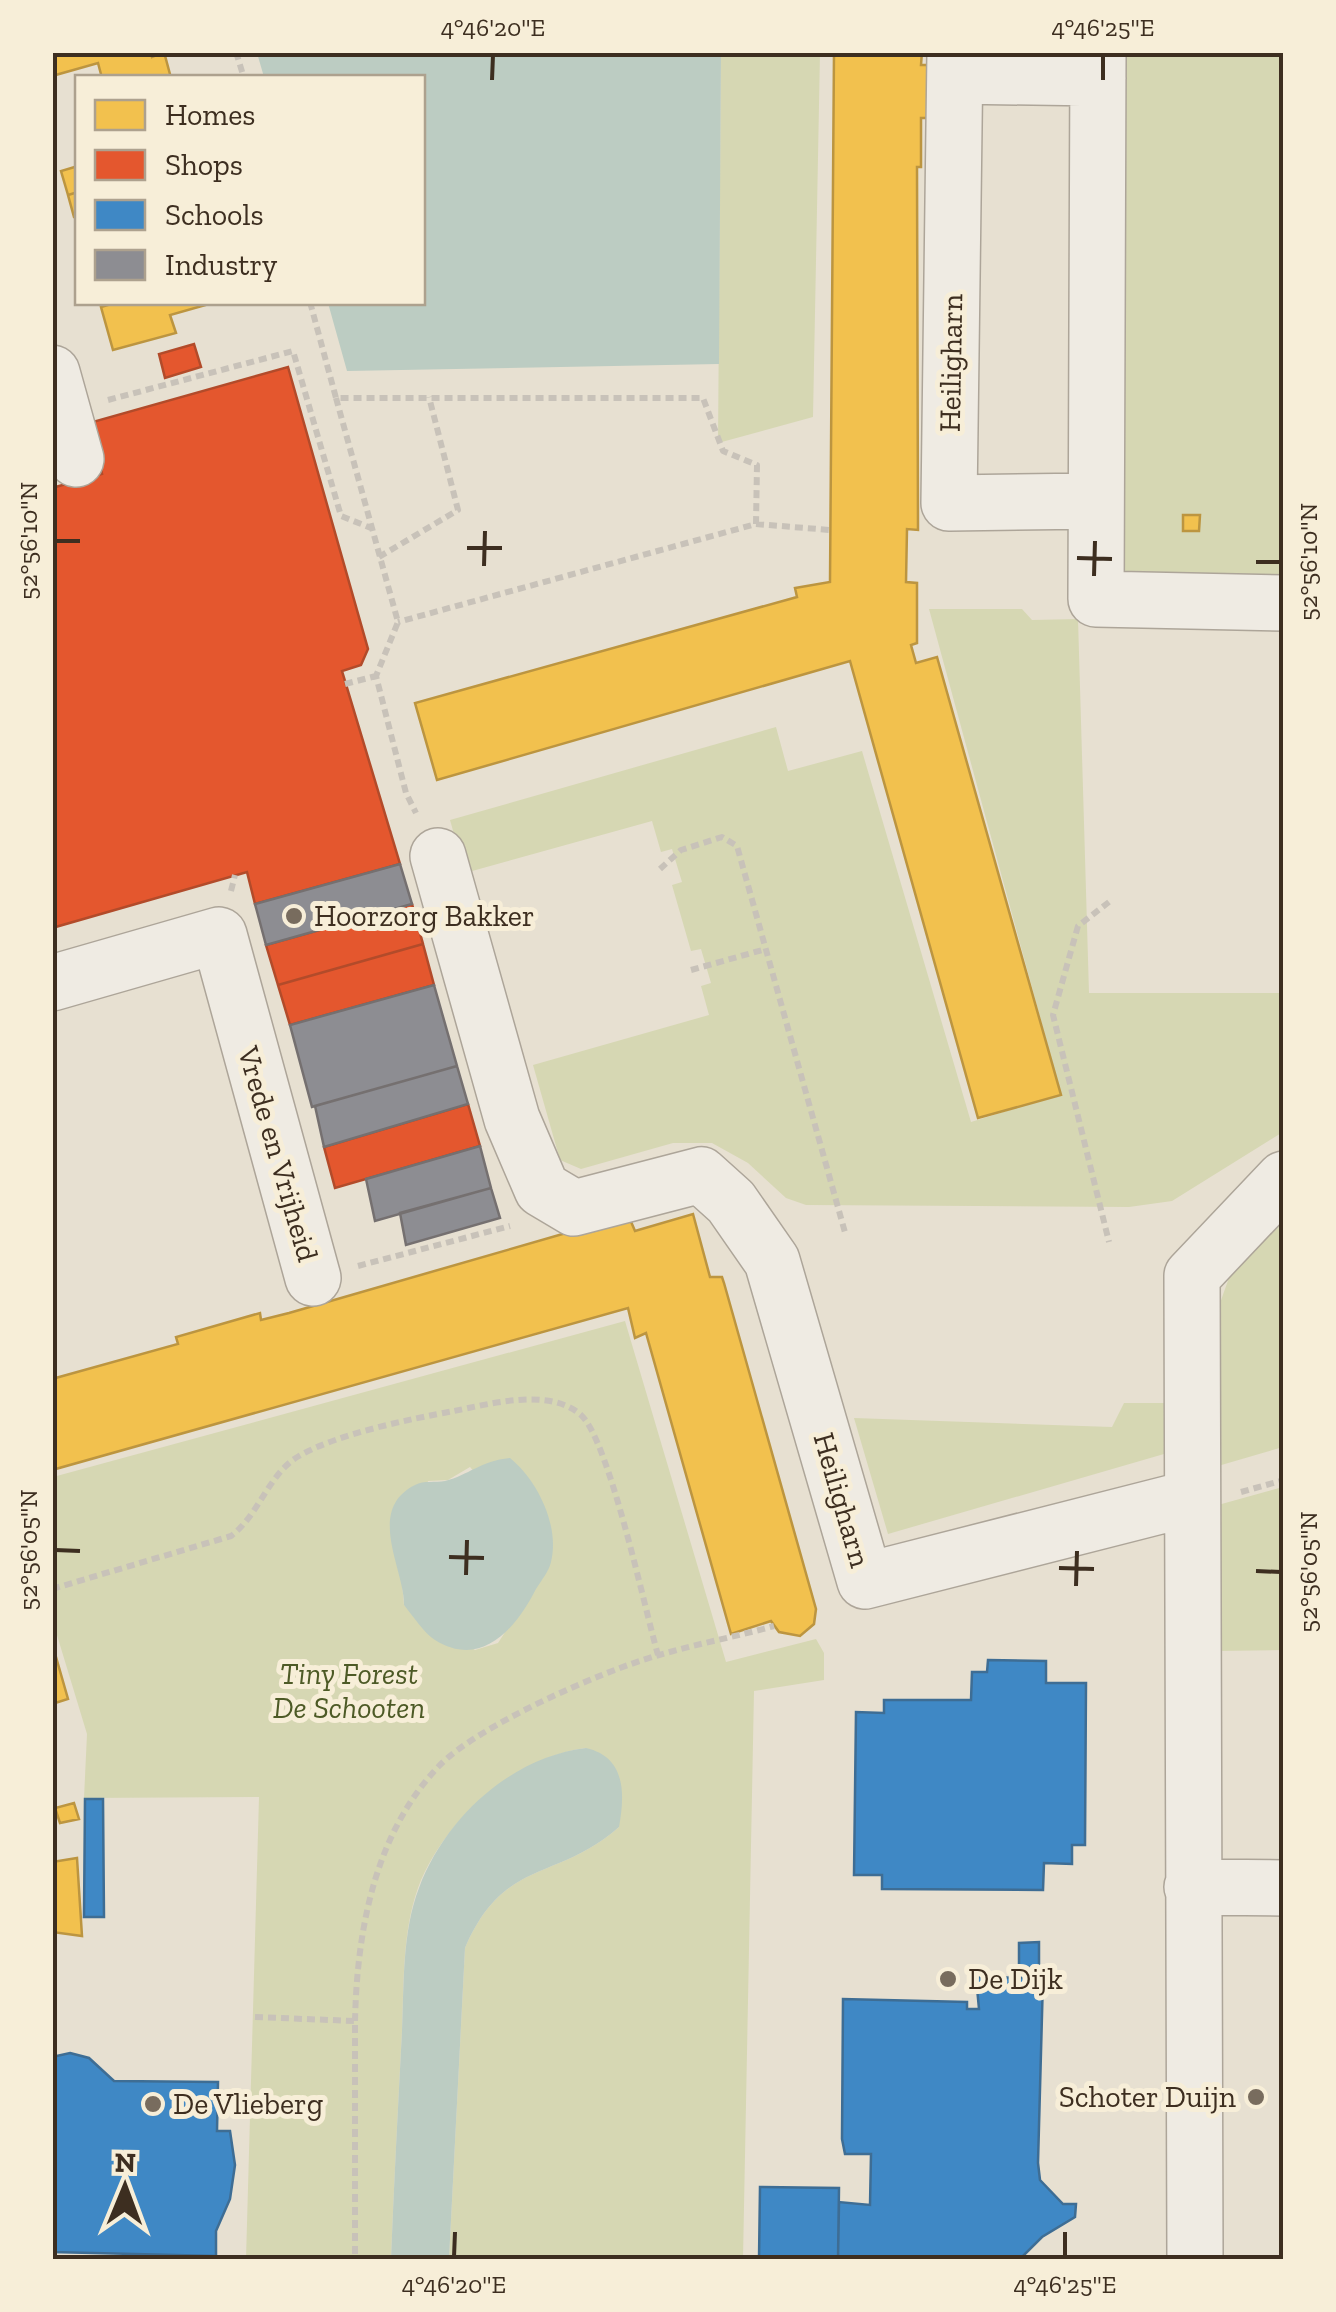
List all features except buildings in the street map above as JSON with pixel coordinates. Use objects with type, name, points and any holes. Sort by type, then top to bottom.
[{"type":"street","name":"Heiligharn","points":[[1096,502],[949,503],[955,64],[1098,65],[1096,599],[1284,603]]},
{"type":"street","points":[[438,856],[512,1119],[542,1189],[574,1208]]},
{"type":"street","name":"Vrede en Vrijheid","points":[[52,983],[219,936],[313,1278]]},
{"type":"street","name":"Heiligharn","points":[[574,1208],[701,1175],[731,1202],[772,1261],[865,1582],[1191,1498]]},
{"type":"street","points":[[1195,2260],[1192,1276],[1284,1179]]},
{"type":"street","points":[[1192,1888],[1284,1888]]},
{"type":"path","points":[[311,305],[398,622],[376,676],[406,792],[438,856]]},
{"type":"path","points":[[64,415],[294,352],[341,516],[371,528]]},
{"type":"path","points":[[379,557],[458,510],[429,397]]},
{"type":"path","points":[[336,398],[704,398],[723,451],[757,465],[756,524]]},
{"type":"path","points":[[398,622],[756,524],[830,530]]},
{"type":"path","points":[[345,684],[376,676]]},
{"type":"path","points":[[660,869],[680,850],[722,837],[737,846],[846,1236]]},
{"type":"path","points":[[1109,902],[1078,926],[1053,1016],[1109,1242]]},
{"type":"path","points":[[691,970],[766,948]]},
{"type":"path","name":"Vrede en Vrijheid","points":[[313,1278],[574,1208]]},
{"type":"path","points":[[52,1589],[231,1536],[246,1525],[283,1470],[296,1457],[315,1448],[433,1415],[506,1402],[547,1402],[581,1415],[601,1452],[658,1655]]},
{"type":"path","points":[[356,2260],[356,1955],[372,1886],[397,1828],[440,1765],[506,1721],[604,1673],[774,1626]]},
{"type":"path","points":[[255,2017],[355,2021]]},
{"type":"green space","points":[[721,53],[820,53],[813,417],[718,443]]},
{"type":"green space","points":[[1116,53],[1283,53],[1283,596],[1116,574]]},
{"type":"green space","points":[[929,609],[1022,609],[1032,620],[1078,619],[1089,993],[1283,993],[1283,1132],[1172,1201],[1129,1207],[806,1205],[786,1198],[748,1163],[712,1143],[673,1143],[581,1169],[560,1160],[533,1065],[709,1015],[701,986],[711,983],[701,949],[691,951],[672,885],[682,882],[672,849],[661,852],[652,821],[465,873],[450,820],[776,727],[788,771],[862,751],[971,1122],[1061,1094]]},
{"type":"green space","points":[[1283,1205],[1283,1447],[1218,1466],[1219,1306],[1231,1272]]},
{"type":"green space","name":"Tiny Forest De Schooten","points":[[625,1321],[726,1662],[816,1639],[824,1653],[824,1680],[754,1691],[743,2259],[449,2259],[465,1948],[497,1898],[533,1874],[596,1844],[619,1827],[586,1748],[533,1764],[484,1796],[445,1839],[418,1888],[405,1959],[391,2259],[246,2259],[259,1797],[84,1798],[87,1734],[53,1622],[53,1477]],"holes":[[[470,1467],[551,1561],[498,1643],[475,1650],[404,1605],[402,1583],[428,1481],[448,1480]]]},
{"type":"green space","points":[[1124,1403],[1164,1403],[1164,1454],[888,1534],[854,1418],[1112,1427]]},
{"type":"green space","points":[[1283,1487],[1283,1650],[1217,1651],[1218,1505]]},
{"type":"shaded area","points":[[257,53],[721,53],[719,364],[347,371],[329,305],[425,305],[425,75],[263,75]]},
{"type":"shaded area","points":[[510,1458],[529,1478],[544,1504],[552,1533],[550,1565],[519,1617],[496,1640],[468,1650],[452,1648],[431,1637],[404,1605],[391,1541],[392,1509],[400,1496],[418,1483],[445,1481]]},
{"type":"shaded area","points":[[586,1748],[599,1753],[616,1768],[622,1790],[619,1827],[596,1844],[515,1884],[480,1919],[465,1948],[449,2259],[391,2259],[405,1959],[409,1922],[419,1888],[446,1838],[484,1795],[532,1764]]},
{"type":"place","name":"Hoorzorg Bakker","points":[[294,916]]},
{"type":"place","name":"De Dijk","points":[[948,1979]]},
{"type":"place","name":"Schoter Duijn","points":[[1256,2097]]},
{"type":"place","name":"De Vlieberg","points":[[153,2104]]}]
